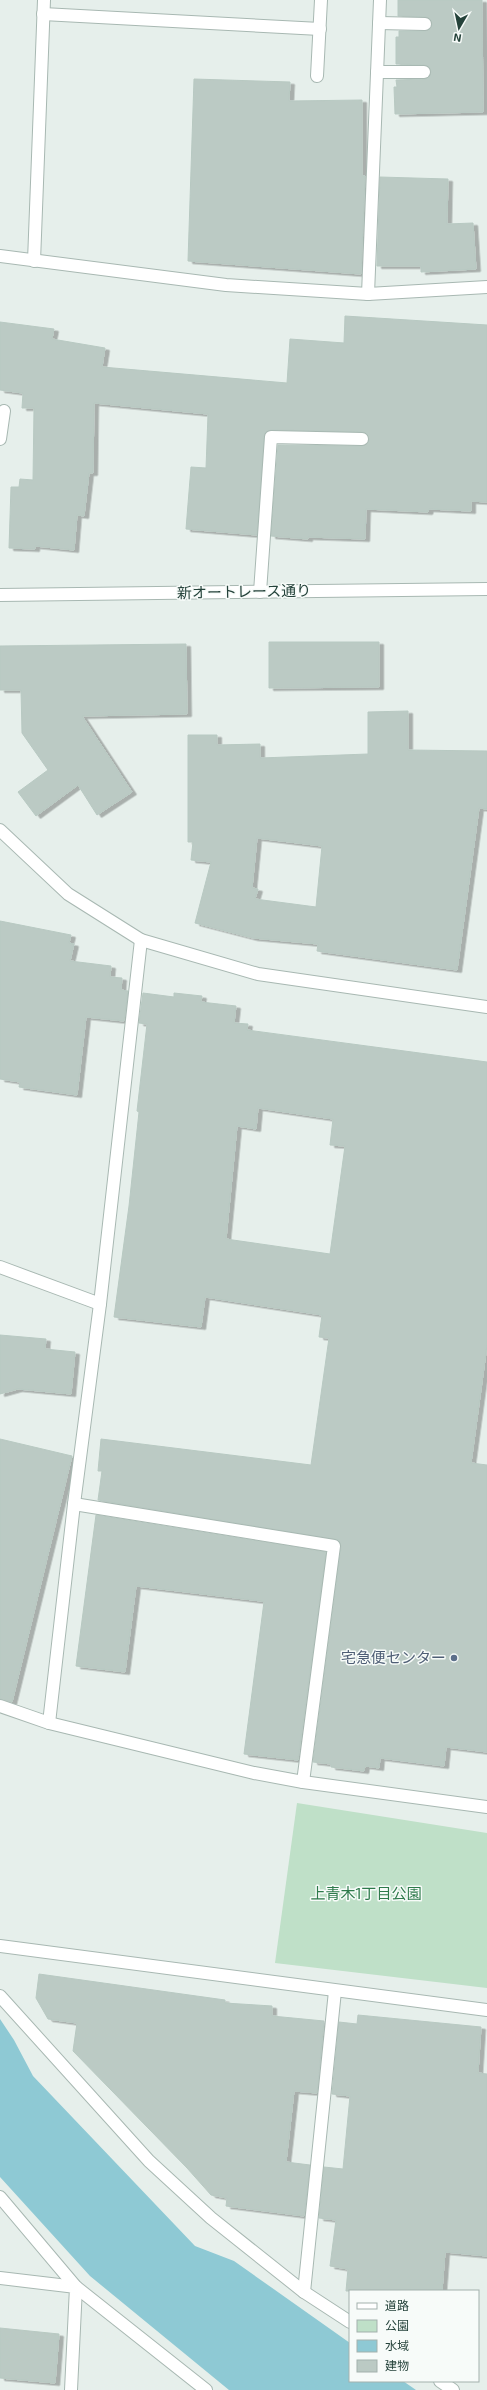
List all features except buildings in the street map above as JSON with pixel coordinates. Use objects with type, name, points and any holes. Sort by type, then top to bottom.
[{"type":"street","points":[[34,260],[44,0]]},
{"type":"street","points":[[317,76],[321,0]]},
{"type":"street","points":[[368,294],[380,0]]},
{"type":"street","points":[[44,14],[320,29]]},
{"type":"street","points":[[379,23],[425,24]]},
{"type":"street","points":[[377,72],[424,72]]},
{"type":"street","points":[[0,256],[226,285],[368,294],[487,287]]},
{"type":"street","points":[[0,439],[4,411]]},
{"type":"street","points":[[260,592],[271,437],[362,439]]},
{"type":"street","name":"新オートレース通り","points":[[0,595],[487,589]]},
{"type":"street","points":[[0,830],[68,894],[142,940],[258,974],[487,1007]]},
{"type":"street","points":[[49,1723],[74,1504],[100,1304],[142,940]]},
{"type":"street","points":[[0,1267],[100,1304]]},
{"type":"street","points":[[74,1504],[334,1546],[303,1782]]},
{"type":"street","points":[[0,1706],[49,1723],[254,1773],[303,1782],[487,1807]]},
{"type":"street","points":[[0,1946],[487,2010]]},
{"type":"street","points":[[304,2292],[335,1991]]},
{"type":"street","points":[[0,1996],[149,2161],[211,2218],[304,2292],[349,2321]]},
{"type":"street","points":[[0,2197],[76,2287],[206,2390]]},
{"type":"street","points":[[0,2278],[76,2287]]},
{"type":"street","points":[[71,2390],[76,2287]]},
{"type":"street","points":[[441,2382],[453,2390]]},
{"type":"green space","name":"上青木1丁目公園","points":[[297,1803],[487,1833],[487,1988],[275,1963]]},
{"type":"water","points":[[0,2019],[14,2040],[33,2076],[195,2246],[234,2261],[349,2342],[349,2382],[404,2382],[416,2390],[229,2390],[90,2276],[0,2177]]},
{"type":"place","name":"宅急便センター","points":[[454,1658]]}]
